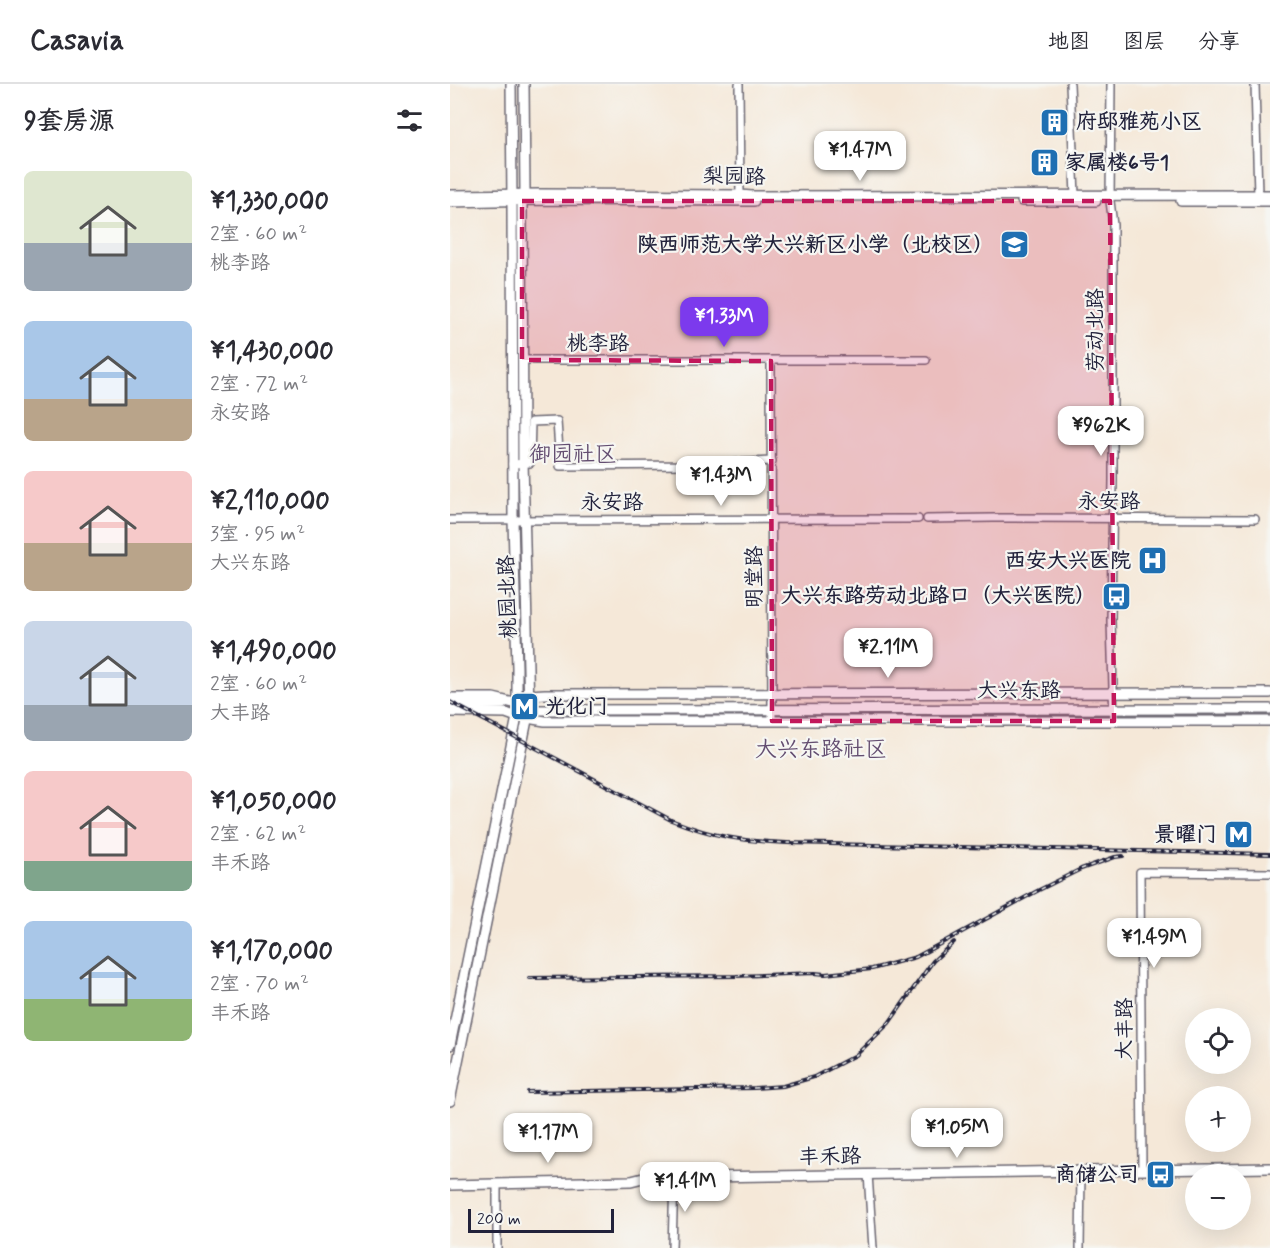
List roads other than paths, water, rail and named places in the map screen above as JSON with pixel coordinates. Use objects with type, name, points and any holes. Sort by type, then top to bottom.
[{"type":"main road","name":"桃园北路","points":[[511,84],[518,198],[522,360],[513,520],[518,704]]},
{"type":"main road","name":"桃园北路","points":[[450,1101],[526,709],[524,520],[518,463],[518,198],[524,84]]},
{"type":"main road","name":"梨园路","points":[[450,195],[538,200],[1111,198],[1270,201]]},
{"type":"main road","name":"梨园路","points":[[740,198],[752,196],[1075,195],[1111,198],[1270,195]]},
{"type":"main road","name":"梨园路","points":[[450,202],[518,198]]},
{"type":"main road","points":[[772,702],[1113,692],[1270,693]]},
{"type":"main road","name":"大兴东路","points":[[450,698],[493,698],[518,704],[526,709]]},
{"type":"main road","name":"大兴东路","points":[[450,712],[506,713],[526,709],[772,702],[1270,710]]},
{"type":"main road","name":"大兴东路","points":[[450,705],[518,704]]},
{"type":"main road","name":"大兴东路","points":[[1114,707],[1270,704]]},
{"type":"main road","name":"桃园北路","points":[[450,1045],[526,709]]},
{"type":"main road","points":[[526,709],[556,721],[1270,721]]},
{"type":"main road","name":"大兴东路","points":[[450,719],[507,719],[526,709]]},
{"type":"main road","name":"丰禾路","points":[[450,1179],[631,1176],[674,1178],[1270,1168]]},
{"type":"main road","name":"丰禾路","points":[[450,1185],[631,1181],[644,1178]]},
{"type":"street","points":[[739,84],[740,198]]},
{"type":"street","points":[[1070,84],[1075,195]]},
{"type":"street","name":"劳动北路","points":[[1111,84],[1113,225],[1111,621],[1114,720]]},
{"type":"street","points":[[1255,84],[1258,195]]},
{"type":"street","name":"桃李路","points":[[522,360],[926,360]]},
{"type":"street","name":"明堂路","points":[[771,361],[772,721]]},
{"type":"street","points":[[518,463],[530,463],[531,422],[557,422],[560,466],[693,465],[772,461]]},
{"type":"street","name":"永安路","points":[[450,520],[918,519]]},
{"type":"street","name":"永安路","points":[[927,519],[1255,519]]},
{"type":"street","name":"大丰路","points":[[1142,1170],[1140,872],[1270,873]]},
{"type":"street","points":[[1080,1171],[1080,1248]]},
{"type":"street","points":[[868,1174],[873,1248]]},
{"type":"street","points":[[672,1248],[674,1178]]},
{"type":"street","points":[[497,1184],[498,1248]]},
{"type":"railway","points":[[450,702],[671,820],[728,837],[787,843],[1270,854]]},
{"type":"railway","points":[[529,978],[825,974],[872,969],[916,957],[1081,869],[1123,856]]},
{"type":"railway","points":[[528,1092],[755,1088],[783,1086],[814,1077],[856,1055],[889,1023],[933,961],[954,942]]},
{"type":"place","name":"府邸雅苑小区","points":[[1055,122]]},
{"type":"place","name":"家属楼6号1","points":[[1044,163]]},
{"type":"place","name":"陕西师范大学大兴新区小学（北校区）","points":[[1015,245]]},
{"type":"place","name":"西安大兴医院","points":[[1152,561]]},
{"type":"place","name":"大兴东路劳动北路口（大兴医院）","points":[[1117,596]]},
{"type":"place","name":"光化门","points":[[524,707]]},
{"type":"place","name":"景曜门","points":[[1238,835]]},
{"type":"place","name":"商储公司","points":[[1160,1175]]},
{"type":"district","name":"御园社区","points":[[573,455]]},
{"type":"district","name":"大兴东路社区","points":[[821,750]]}]
